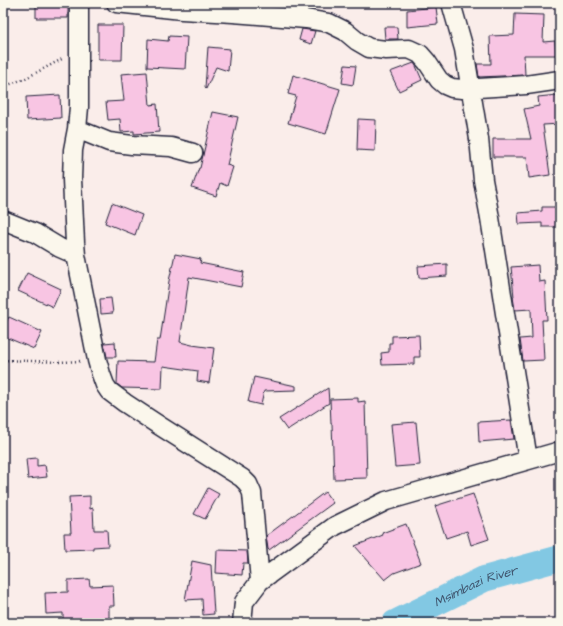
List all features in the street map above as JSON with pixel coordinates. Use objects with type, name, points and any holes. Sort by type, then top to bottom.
[{"type":"street","points":[[80,3],[79,107],[73,150],[72,179],[75,243],[76,255],[97,360],[105,385],[110,391],[125,403],[242,478],[248,484],[252,493],[260,581]]},
{"type":"street","points":[[116,3],[328,23],[345,31],[358,42],[369,48],[386,50],[409,49],[420,54],[439,80],[452,88],[462,89],[526,85],[560,80],[560,88]]},
{"type":"street","points":[[451,3],[464,49],[471,88],[479,139],[483,180],[528,460]]},
{"type":"street","points":[[77,129],[109,142],[132,145],[171,146],[193,153]]},
{"type":"street","points":[[3,220],[35,233],[60,248],[76,255]]},
{"type":"street","points":[[242,623],[244,602],[260,581],[335,526],[386,501],[560,451]]},
{"type":"path","points":[[3,87],[26,78],[63,58],[79,56]]},
{"type":"path","points":[[3,360],[60,362],[97,360]]},
{"type":"building","points":[[36,3],[68,3],[68,18],[36,18]]},
{"type":"building","points":[[436,7],[438,24],[407,27],[407,10]]},
{"type":"building","points":[[515,14],[544,15],[543,42],[555,41],[556,55],[524,55],[525,75],[479,77],[477,64],[491,64],[490,36],[514,35]]},
{"type":"building","points":[[98,25],[123,25],[122,60],[98,60]]},
{"type":"building","points":[[384,27],[397,27],[398,39],[385,39]]},
{"type":"building","points":[[302,29],[315,31],[311,44],[299,40]]},
{"type":"building","points":[[169,36],[187,37],[185,69],[147,67],[148,39],[168,41]]},
{"type":"building","points":[[208,47],[230,49],[228,71],[216,67],[206,89],[205,88]]},
{"type":"building","points":[[414,63],[422,80],[399,91],[390,72]]},
{"type":"building","points":[[345,65],[356,66],[353,85],[342,83]]},
{"type":"building","points":[[147,72],[150,105],[157,104],[159,132],[134,134],[134,131],[121,132],[120,119],[108,120],[106,102],[124,101],[121,74]]},
{"type":"building","points":[[293,75],[340,89],[326,134],[288,123],[296,96],[288,94]]},
{"type":"building","points":[[60,95],[61,118],[27,120],[26,97]]},
{"type":"building","points":[[557,95],[560,124],[543,125],[550,175],[529,178],[527,157],[493,157],[493,139],[531,139],[524,109],[539,106],[538,97]]},
{"type":"building","points":[[213,112],[238,117],[227,165],[233,167],[227,186],[220,183],[216,196],[192,188],[200,168]]},
{"type":"building","points":[[358,119],[376,120],[375,151],[357,150]]},
{"type":"building","points":[[112,203],[142,215],[135,235],[105,223]]},
{"type":"building","points":[[542,207],[557,207],[558,227],[542,227],[542,223],[519,224],[518,213],[542,211]]},
{"type":"building","points":[[175,254],[201,259],[200,263],[244,272],[241,287],[189,277],[180,342],[214,348],[209,383],[197,381],[198,371],[163,366],[162,389],[122,388],[117,384],[118,361],[154,362],[157,340],[160,340],[169,281]]},
{"type":"building","points":[[447,264],[447,276],[419,278],[418,266]]},
{"type":"building","points":[[538,265],[539,282],[545,281],[547,320],[542,320],[544,360],[523,361],[520,339],[532,338],[531,309],[515,310],[511,267]]},
{"type":"building","points":[[27,273],[61,289],[53,307],[18,291]]},
{"type":"building","points":[[111,298],[113,313],[101,314],[100,299]]},
{"type":"building","points":[[9,317],[42,332],[34,349],[3,336],[3,321],[6,322]]},
{"type":"building","points":[[419,335],[420,357],[414,357],[414,364],[382,365],[381,353],[389,352],[389,343],[392,343],[392,336]]},
{"type":"building","points":[[115,342],[116,357],[107,357],[104,343]]},
{"type":"building","points":[[254,377],[296,386],[296,390],[264,391],[261,405],[248,402]]},
{"type":"building","points":[[328,388],[329,403],[287,430],[279,419]]},
{"type":"building","points":[[358,398],[358,402],[365,401],[367,478],[334,479],[330,399]]},
{"type":"building","points":[[511,420],[514,439],[479,442],[478,422]]},
{"type":"building","points":[[416,422],[420,465],[395,467],[391,424]]},
{"type":"building","points":[[37,458],[37,466],[45,465],[47,477],[28,479],[26,459]]},
{"type":"building","points":[[208,488],[219,494],[205,519],[194,514]]},
{"type":"building","points":[[325,492],[333,503],[269,550],[266,536]]},
{"type":"building","points":[[473,494],[489,539],[471,545],[467,531],[446,538],[435,506]]},
{"type":"building","points":[[90,496],[90,509],[93,508],[94,530],[107,530],[108,546],[93,547],[93,549],[65,550],[64,533],[71,533],[69,497]]},
{"type":"building","points":[[406,524],[421,563],[394,573],[385,580],[355,546],[383,535],[382,533]]},
{"type":"building","points":[[217,550],[247,551],[248,563],[243,563],[242,575],[216,573]]},
{"type":"building","points":[[192,561],[211,565],[214,614],[203,615],[202,599],[185,600]]},
{"type":"building","points":[[89,579],[90,586],[113,585],[114,606],[109,606],[109,620],[86,623],[63,623],[63,613],[46,614],[45,593],[68,592],[68,580]]},
{"type":"waterway","name":"Msimbazi River","points":[[395,623],[484,579],[560,558]]}]
